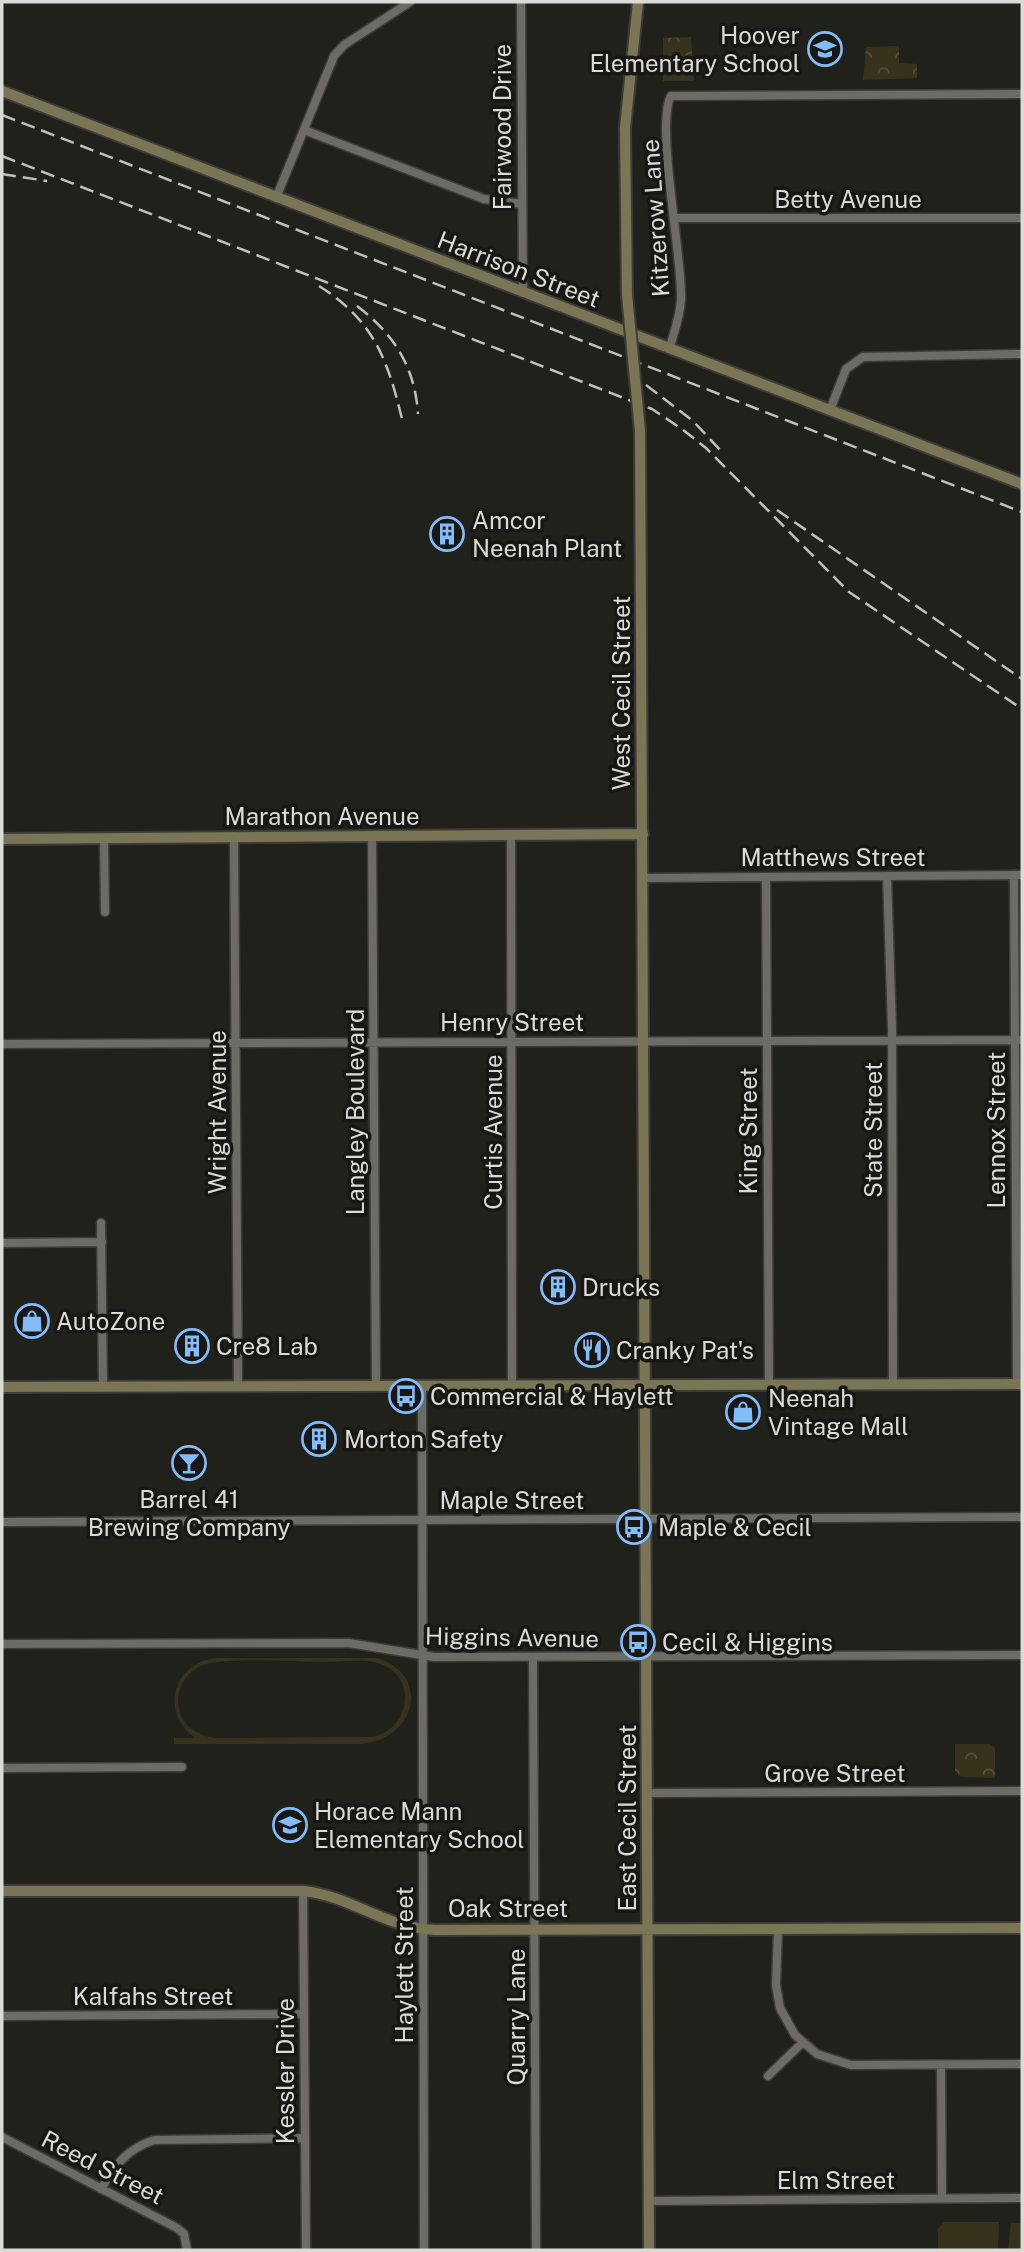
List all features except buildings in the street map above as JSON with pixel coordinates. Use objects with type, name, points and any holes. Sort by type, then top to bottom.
[{"type":"main road","name":"West Cecil Street","points":[[638,2],[625,128],[628,295],[640,431],[645,1386]]},
{"type":"main road","name":"Harrison Street","points":[[2,91],[1022,484]]},
{"type":"main road","name":"Marathon Avenue","points":[[2,839],[643,834]]},
{"type":"main road","points":[[2,1387],[1020,1384]]},
{"type":"main road","name":"East Cecil Street","points":[[645,1386],[649,2250]]},
{"type":"main road","name":"Oak Street","points":[[2,1891],[303,1891],[340,1899],[381,1919],[424,1929],[1022,1928]]},
{"type":"street","points":[[276,198],[337,52],[410,2]]},
{"type":"street","name":"Fairwood Drive","points":[[521,2],[523,293]]},
{"type":"street","name":"Kitzerow Lane","points":[[670,347],[681,299],[668,152],[668,106],[671,96],[1022,94]]},
{"type":"street","points":[[304,130],[484,199],[522,204]]},
{"type":"street","name":"Betty Avenue","points":[[674,218],[1022,218]]},
{"type":"street","points":[[830,410],[846,369],[863,357],[1022,354]]},
{"type":"street","name":"Wright Avenue","points":[[234,836],[238,1387]]},
{"type":"street","name":"Curtis Avenue","points":[[511,836],[512,1385]]},
{"type":"street","name":"Langley Boulevard","points":[[372,837],[376,1386]]},
{"type":"street","points":[[104,838],[105,912]]},
{"type":"street","name":"Matthews Street","points":[[643,878],[1018,875]]},
{"type":"street","name":"Lennox Street","points":[[1018,875],[1020,1384]]},
{"type":"street","name":"State Street","points":[[887,876],[893,1385]]},
{"type":"street","name":"King Street","points":[[766,877],[769,1385]]},
{"type":"street","name":"Henry Street","points":[[2,1044],[1018,1040]]},
{"type":"street","points":[[101,1223],[103,1387]]},
{"type":"street","points":[[2,1243],[102,1242]]},
{"type":"street","name":"Haylett Street","points":[[422,1386],[424,2250]]},
{"type":"street","name":"Maple Street","points":[[2,1522],[1022,1517]]},
{"type":"street","name":"Higgins Avenue","points":[[2,1644],[349,1643],[422,1656],[533,1658],[1022,1656]]},
{"type":"street","name":"Quarry Lane","points":[[533,1658],[536,2250]]},
{"type":"street","points":[[2,1768],[182,1767]]},
{"type":"street","name":"Grove Street","points":[[648,1793],[1022,1791]]},
{"type":"street","name":"Kessler Drive","points":[[303,1891],[306,2250]]},
{"type":"street","points":[[778,1929],[778,2001],[786,2023],[802,2043],[817,2054],[842,2063],[1022,2064]]},
{"type":"street","name":"Kalfahs Street","points":[[2,2016],[304,2014]]},
{"type":"street","points":[[768,2076],[802,2043]]},
{"type":"street","points":[[941,2065],[942,2198]]},
{"type":"street","name":"Reed Street","points":[[2,2137],[184,2234],[187,2250]]},
{"type":"street","points":[[101,2189],[120,2160],[135,2147],[153,2140],[304,2138]]},
{"type":"street","name":"Elm Street","points":[[650,2201],[1022,2198]]},
{"type":"green space","points":[[691,37],[694,81],[663,81],[663,38]]},
{"type":"green space","points":[[899,46],[899,63],[917,64],[917,78],[863,80],[866,47]]},
{"type":"green space","points":[[217,1658],[376,1658],[394,1666],[405,1677],[411,1691],[410,1706],[405,1719],[394,1731],[379,1740],[359,1744],[174,1744],[174,1738],[195,1738],[177,1715],[176,1690],[181,1678],[202,1662]],"holes":[[[249,1660],[370,1662],[383,1665],[395,1673],[402,1682],[405,1694],[400,1717],[393,1726],[370,1737],[215,1738],[195,1731],[181,1715],[178,1699],[182,1684],[192,1671],[207,1664]]]},
{"type":"green space","points":[[955,1744],[990,1744],[995,1748],[995,1778],[961,1777],[955,1771]]},
{"type":"green space","points":[[944,2222],[999,2222],[998,2250],[938,2250],[938,2229]]},
{"type":"green space","points":[[1011,2223],[1022,2223],[1022,2250],[1008,2250]]},
{"type":"railway","points":[[2,115],[1022,512]]},
{"type":"railway","points":[[2,156],[652,409],[706,448],[849,592],[1022,709]]},
{"type":"railway","points":[[2,174],[47,181]]},
{"type":"railway","points":[[319,286],[354,313],[376,344],[385,362],[403,423]]},
{"type":"railway","points":[[357,306],[382,328],[400,353],[412,381],[418,414]]},
{"type":"railway","points":[[646,385],[693,421],[724,454]]},
{"type":"railway","points":[[777,510],[1022,679]]},
{"type":"place","name":"Hoover Elementary School","points":[[825,49]]},
{"type":"place","name":"Amcor Neenah Plant","points":[[447,534]]},
{"type":"place","name":"Drucks","points":[[558,1287]]},
{"type":"place","name":"AutoZone","points":[[32,1321]]},
{"type":"place","name":"Cre8 Lab","points":[[192,1346]]},
{"type":"place","name":"Cranky Pat's","points":[[592,1350]]},
{"type":"place","name":"Commercial & Haylett","points":[[406,1396]]},
{"type":"place","name":"Neenah Vintage Mall","points":[[743,1412]]},
{"type":"place","name":"Morton Safety","points":[[319,1439]]},
{"type":"place","name":"Barrel 41 Brewing Company","points":[[189,1463]]},
{"type":"place","name":"Maple & Cecil","points":[[634,1527]]},
{"type":"place","name":"Cecil & Higgins","points":[[638,1642]]},
{"type":"place","name":"Horace Mann Elementary School","points":[[290,1825]]}]
